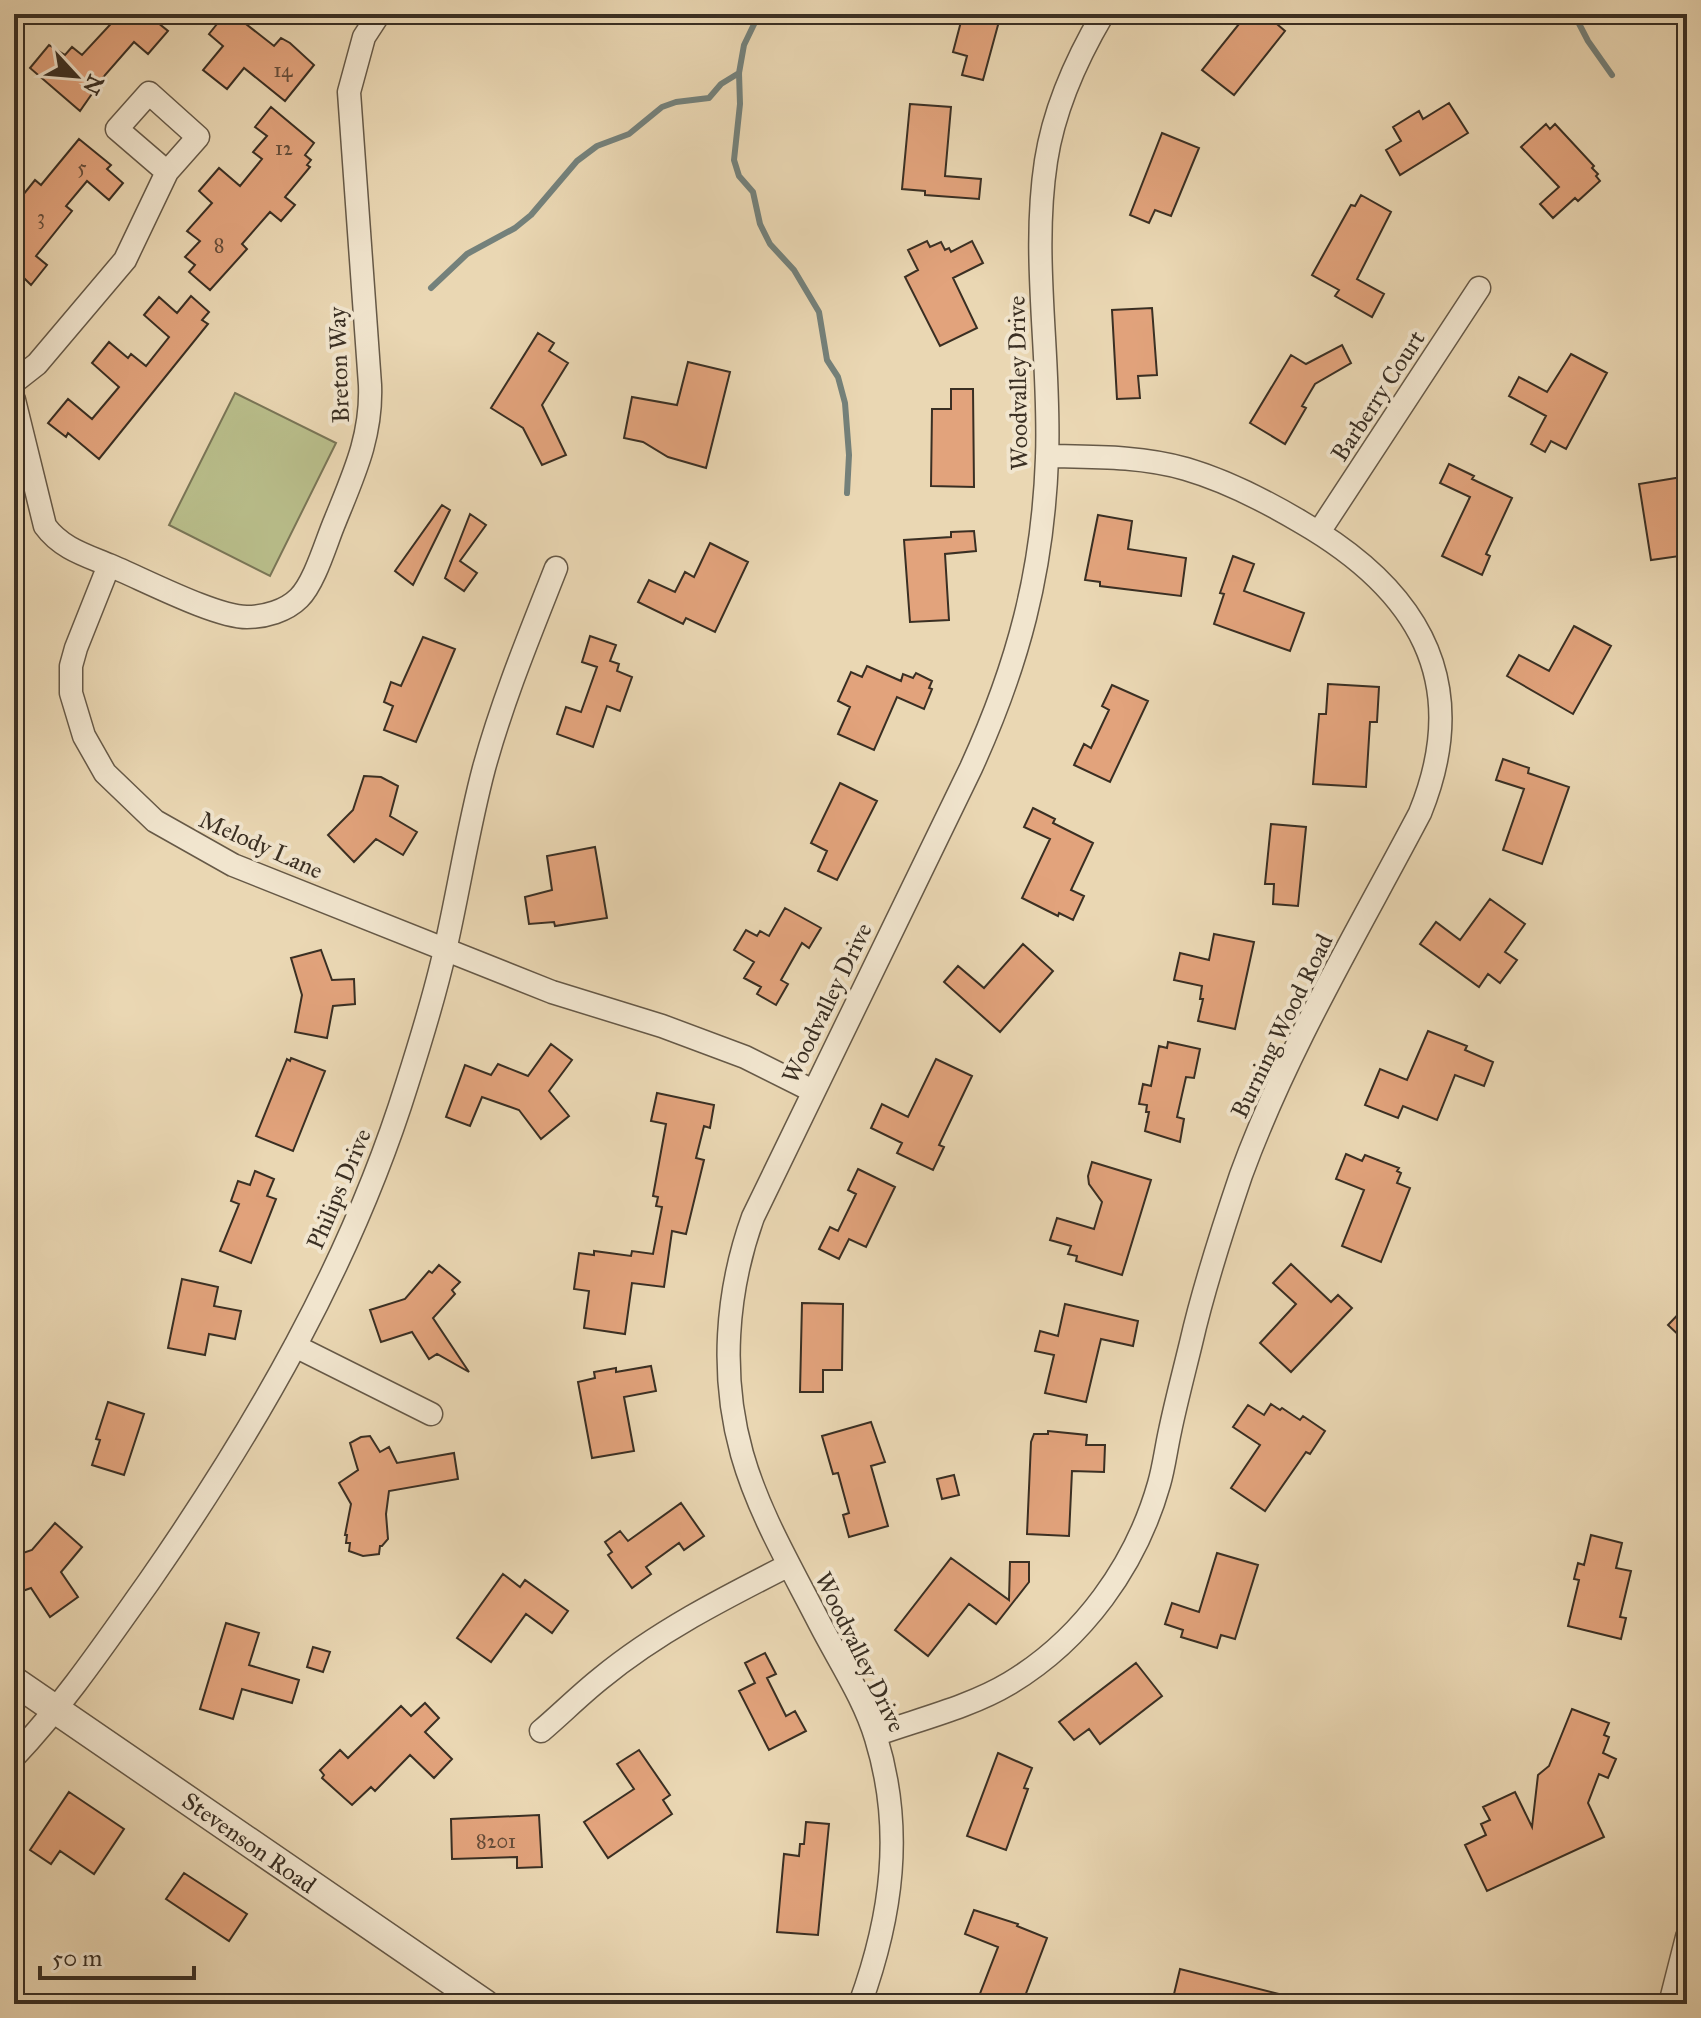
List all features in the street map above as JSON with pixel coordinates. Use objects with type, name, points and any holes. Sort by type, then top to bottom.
[{"type":"street","name":"Breton Way","points":[[109,565],[224,614],[247,617],[286,607],[300,597],[315,571],[361,458],[370,424],[370,385],[349,92],[364,37],[379,14]]},
{"type":"street","name":"Woodvalley Drive","points":[[860,2004],[881,1942],[892,1869],[884,1768],[875,1735],[859,1698],[789,1565],[742,1455],[732,1405],[729,1332],[734,1281],[753,1217],[971,768],[1001,699],[1020,639],[1038,567],[1047,456],[1041,246],[1046,160],[1078,60],[1103,14]]},
{"type":"street","points":[[14,382],[37,364],[125,260],[167,172]]},
{"type":"street","name":"Barberry Court","points":[[1319,532],[1479,288]]},
{"type":"street","points":[[14,400],[45,526],[54,539],[68,548],[109,565]]},
{"type":"street","name":"Burning Wood Road","points":[[875,1735],[965,1703],[1022,1675],[1080,1627],[1108,1593],[1130,1556],[1160,1483],[1200,1305],[1243,1171],[1287,1067],[1420,813],[1432,785],[1441,734],[1442,713],[1436,678],[1417,625],[1389,588],[1319,532],[1249,492],[1185,469],[1143,460],[1047,456]]},
{"type":"street","name":"Melody Lane","points":[[109,565],[76,648],[71,666],[71,693],[78,718],[105,773],[155,821],[233,865],[552,992],[662,1026],[745,1057],[813,1091]]},
{"type":"street","name":"Philips Drive","points":[[14,1757],[101,1648],[206,1498],[259,1413],[295,1346],[360,1211],[424,1028],[445,950],[485,764],[516,669],[556,568]]},
{"type":"street","points":[[295,1346],[431,1414]]},
{"type":"street","points":[[541,1731],[602,1677],[652,1643],[713,1604],[789,1565]]},
{"type":"street","name":"Stevenson Road","points":[[14,1681],[485,2004]]},
{"type":"street","points":[[1670,2004],[1687,1937]]},
{"type":"green space","points":[[235,393],[336,443],[270,576],[169,525]]},
{"type":"building","points":[[120,14],[147,14],[168,31],[148,54],[134,42],[105,75],[80,111],[30,68],[49,45],[65,55],[72,47],[82,55]]},
{"type":"building","points":[[225,14],[254,14],[246,24],[274,46],[281,38],[290,43],[314,65],[285,101],[244,68],[227,89],[203,70],[223,46],[209,34]]},
{"type":"building","points":[[963,14],[1001,14],[983,80],[962,75],[967,56],[953,52]]},
{"type":"building","points":[[1247,14],[1288,14],[1278,25],[1285,31],[1234,95],[1202,70]]},
{"type":"building","points":[[1449,103],[1468,133],[1400,175],[1386,150],[1401,141],[1393,127],[1419,111],[1423,119]]},
{"type":"building","points":[[910,104],[951,107],[945,176],[981,179],[979,199],[925,195],[925,191],[902,189]]},
{"type":"building","points":[[271,107],[314,143],[305,155],[311,160],[307,165],[310,167],[285,197],[295,205],[281,221],[270,212],[242,244],[247,249],[210,290],[189,272],[195,265],[185,257],[200,241],[187,231],[212,203],[199,191],[219,168],[240,186],[262,159],[253,152],[267,136],[255,127]]},
{"type":"building","points":[[1546,124],[1550,129],[1555,124],[1594,166],[1592,168],[1600,181],[1553,218],[1540,204],[1559,187],[1521,147]]},
{"type":"building","points":[[1162,133],[1199,148],[1171,216],[1155,210],[1149,223],[1130,215]]},
{"type":"building","points":[[79,139],[111,165],[107,169],[123,183],[109,200],[87,181],[66,206],[72,211],[36,256],[47,265],[31,285],[24,278],[14,290],[14,206],[35,180],[41,185]]},
{"type":"building","points":[[1361,195],[1391,212],[1357,279],[1384,294],[1372,317],[1335,296],[1339,290],[1312,275],[1351,205],[1355,206]]},
{"type":"building","points":[[927,241],[930,247],[941,242],[945,250],[949,248],[951,252],[972,241],[983,263],[953,278],[977,328],[940,346],[905,277],[918,270],[908,250]]},
{"type":"building","points":[[191,296],[209,312],[202,320],[208,324],[99,459],[68,433],[66,437],[48,423],[68,399],[92,419],[119,387],[92,363],[109,342],[128,358],[131,354],[146,366],[169,337],[144,315],[159,297],[177,313]]},
{"type":"building","points":[[1152,308],[1157,375],[1138,376],[1140,398],[1117,399],[1112,310]]},
{"type":"building","points":[[538,333],[554,343],[549,351],[568,363],[542,405],[566,455],[542,465],[523,428],[491,408]]},
{"type":"building","points":[[1342,345],[1351,363],[1315,384],[1302,406],[1306,408],[1285,444],[1250,423],[1291,355],[1306,364]]},
{"type":"building","points":[[1571,354],[1607,373],[1566,449],[1551,441],[1545,452],[1531,444],[1546,416],[1509,396],[1519,377],[1547,392]]},
{"type":"building","points":[[688,362],[730,372],[706,468],[668,457],[643,442],[624,438],[632,397],[677,405]]},
{"type":"building","points":[[951,389],[973,389],[974,487],[931,486],[932,409],[951,409]]},
{"type":"building","points":[[1449,464],[1512,498],[1486,554],[1490,556],[1482,575],[1442,556],[1470,497],[1440,483]]},
{"type":"building","points":[[1682,477],[1687,512],[1687,555],[1651,560],[1639,484]]},
{"type":"building","points":[[442,505],[450,510],[413,585],[395,571]]},
{"type":"building","points":[[470,514],[486,525],[460,561],[477,573],[464,591],[445,578]]},
{"type":"building","points":[[1098,515],[1132,521],[1128,549],[1186,558],[1181,596],[1100,586],[1100,582],[1085,580]]},
{"type":"building","points":[[974,531],[976,551],[945,554],[949,620],[910,622],[904,540],[951,537],[951,532]]},
{"type":"building","points":[[710,543],[748,562],[715,632],[686,618],[683,624],[638,602],[649,580],[675,592],[685,572],[694,577]]},
{"type":"building","points":[[1233,556],[1254,564],[1244,591],[1304,613],[1290,651],[1214,624],[1224,594],[1220,593]]},
{"type":"building","points":[[1574,626],[1611,646],[1573,714],[1507,676],[1519,655],[1549,671]]},
{"type":"building","points":[[590,636],[616,645],[610,661],[619,664],[617,671],[632,677],[620,711],[607,706],[593,747],[557,734],[566,707],[581,712],[597,667],[582,662]]},
{"type":"building","points":[[423,637],[455,649],[416,742],[384,730],[393,706],[384,702],[391,682],[401,686]]},
{"type":"building","points":[[867,666],[901,681],[903,674],[913,678],[916,673],[932,681],[924,709],[897,697],[874,750],[838,734],[850,707],[838,701],[851,672],[862,677]]},
{"type":"building","points":[[1328,684],[1379,687],[1377,722],[1370,722],[1366,787],[1313,784],[1319,714],[1326,714]]},
{"type":"building","points":[[1112,685],[1148,701],[1110,782],[1074,765],[1084,744],[1091,748],[1109,710],[1102,706]]},
{"type":"building","points":[[1503,759],[1529,768],[1528,773],[1569,787],[1542,864],[1503,850],[1524,789],[1496,780]]},
{"type":"building","points":[[364,776],[381,777],[398,786],[390,816],[417,832],[403,855],[376,839],[354,862],[328,835],[353,810]]},
{"type":"building","points":[[840,783],[877,801],[837,880],[818,871],[827,851],[811,843]]},
{"type":"building","points":[[1033,808],[1055,819],[1053,823],[1093,843],[1071,890],[1084,896],[1073,920],[1022,898],[1050,839],[1024,827]]},
{"type":"building","points":[[1271,824],[1306,827],[1298,906],[1273,904],[1274,884],[1265,884]]},
{"type":"building","points":[[595,847],[607,918],[555,926],[554,922],[529,924],[525,897],[552,890],[547,856]]},
{"type":"building","points":[[1490,899],[1525,924],[1505,952],[1517,960],[1500,983],[1488,974],[1479,987],[1420,944],[1436,922],[1460,940]]},
{"type":"building","points":[[785,908],[821,928],[809,948],[802,943],[781,980],[788,984],[776,1005],[757,994],[761,987],[744,978],[754,962],[734,950],[746,930],[757,936],[760,931],[769,936]]},
{"type":"building","points":[[1214,934],[1254,942],[1235,1029],[1198,1021],[1203,999],[1200,999],[1202,986],[1174,980],[1180,953],[1209,960]]},
{"type":"building","points":[[1023,944],[1053,971],[1000,1032],[944,982],[958,966],[984,988]]},
{"type":"building","points":[[321,950],[332,980],[354,979],[355,1004],[333,1006],[327,1038],[295,1032],[302,995],[291,958]]},
{"type":"building","points":[[1428,1031],[1467,1046],[1465,1050],[1493,1062],[1484,1086],[1455,1075],[1437,1120],[1403,1106],[1398,1118],[1365,1105],[1380,1069],[1407,1080]]},
{"type":"building","points":[[1168,1042],[1200,1049],[1194,1078],[1186,1077],[1177,1117],[1184,1119],[1180,1142],[1145,1131],[1149,1112],[1146,1112],[1147,1105],[1139,1104],[1143,1084],[1151,1086],[1159,1046],[1167,1048]]},
{"type":"building","points":[[551,1044],[572,1060],[549,1091],[569,1116],[541,1139],[519,1110],[482,1097],[470,1126],[446,1117],[465,1065],[491,1075],[498,1064],[528,1076]]},
{"type":"building","points":[[291,1058],[325,1071],[293,1151],[256,1136],[287,1059],[290,1061]]},
{"type":"building","points":[[936,1059],[972,1076],[939,1145],[944,1147],[933,1170],[897,1153],[902,1143],[871,1128],[882,1104],[908,1117]]},
{"type":"building","points":[[657,1093],[714,1105],[710,1128],[704,1126],[696,1158],[704,1160],[686,1234],[672,1231],[664,1287],[632,1283],[625,1334],[584,1328],[589,1291],[574,1289],[579,1253],[594,1255],[594,1251],[631,1256],[632,1251],[653,1254],[662,1207],[656,1206],[658,1197],[653,1196],[666,1124],[651,1121]]},
{"type":"building","points":[[1346,1154],[1362,1161],[1365,1155],[1399,1168],[1397,1171],[1401,1173],[1397,1183],[1410,1188],[1381,1262],[1342,1246],[1364,1190],[1336,1179]]},
{"type":"building","points":[[1092,1162],[1151,1180],[1122,1275],[1076,1261],[1077,1256],[1068,1254],[1071,1246],[1050,1240],[1057,1218],[1094,1229],[1102,1202],[1089,1184]]},
{"type":"building","points":[[858,1169],[895,1187],[866,1247],[849,1239],[839,1259],[819,1249],[830,1227],[838,1231],[856,1194],[848,1190]]},
{"type":"building","points":[[255,1171],[274,1179],[267,1196],[276,1199],[251,1263],[220,1251],[239,1204],[231,1201],[238,1181],[250,1185]]},
{"type":"building","points":[[1291,1264],[1331,1302],[1338,1295],[1352,1308],[1291,1372],[1260,1343],[1296,1304],[1273,1283]]},
{"type":"building","points":[[439,1265],[460,1282],[452,1290],[455,1294],[433,1318],[469,1372],[437,1354],[429,1359],[412,1332],[381,1342],[370,1310],[405,1299],[429,1271],[432,1273]]},
{"type":"building","points":[[182,1279],[218,1287],[214,1306],[241,1311],[235,1339],[209,1334],[205,1355],[168,1348]]},
{"type":"building","points":[[802,1303],[843,1304],[842,1370],[823,1370],[823,1392],[800,1392]]},
{"type":"building","points":[[1065,1304],[1138,1321],[1133,1346],[1101,1339],[1086,1402],[1045,1393],[1054,1355],[1035,1351],[1040,1331],[1058,1336]]},
{"type":"building","points":[[1687,1305],[1687,1343],[1668,1325]]},
{"type":"building","points":[[651,1366],[656,1391],[624,1397],[634,1451],[592,1458],[578,1382],[595,1378],[594,1372]]},
{"type":"building","points":[[108,1402],[144,1414],[124,1475],[92,1465],[100,1440],[96,1439]]},
{"type":"building","points":[[1271,1404],[1300,1420],[1303,1416],[1325,1431],[1310,1454],[1306,1452],[1265,1511],[1231,1488],[1260,1445],[1233,1427],[1248,1405],[1264,1415]]},
{"type":"building","points":[[871,1422],[885,1462],[871,1466],[888,1526],[849,1537],[843,1515],[849,1513],[838,1473],[833,1474],[822,1436]]},
{"type":"building","points":[[1048,1431],[1087,1435],[1086,1445],[1105,1445],[1104,1472],[1072,1471],[1069,1536],[1027,1534],[1031,1442],[1034,1434],[1048,1434]]},
{"type":"building","points":[[370,1436],[380,1452],[389,1447],[397,1463],[454,1453],[458,1479],[389,1491],[386,1514],[388,1539],[380,1546],[379,1554],[363,1556],[349,1551],[350,1543],[346,1543],[351,1504],[339,1483],[358,1470],[350,1443]]},
{"type":"building","points":[[954,1475],[959,1495],[942,1499],[937,1479]]},
{"type":"building","points":[[681,1503],[704,1536],[684,1550],[679,1543],[646,1567],[651,1574],[632,1588],[608,1555],[612,1552],[605,1542],[620,1531],[628,1541]]},
{"type":"building","points":[[55,1523],[82,1547],[61,1572],[78,1597],[50,1617],[31,1588],[14,1594],[14,1556],[32,1550]]},
{"type":"building","points":[[1591,1535],[1622,1543],[1616,1568],[1631,1571],[1620,1617],[1626,1618],[1621,1639],[1568,1626],[1579,1580],[1574,1579],[1578,1563],[1584,1565]]},
{"type":"building","points":[[1217,1553],[1258,1565],[1235,1639],[1221,1635],[1217,1648],[1181,1637],[1183,1630],[1165,1624],[1172,1603],[1199,1612]]},
{"type":"building","points":[[951,1558],[1009,1600],[1010,1562],[1029,1562],[1029,1582],[996,1624],[969,1604],[928,1656],[895,1630]]},
{"type":"building","points":[[503,1574],[520,1587],[525,1580],[568,1611],[552,1633],[526,1614],[491,1662],[457,1638]]},
{"type":"building","points":[[226,1623],[259,1633],[249,1665],[299,1680],[292,1703],[242,1689],[233,1719],[200,1709]]},
{"type":"building","points":[[313,1647],[330,1652],[323,1672],[307,1667]]},
{"type":"building","points":[[765,1653],[776,1674],[767,1678],[786,1716],[795,1711],[806,1731],[769,1750],[739,1691],[755,1683],[745,1663]]},
{"type":"building","points":[[1136,1663],[1162,1696],[1100,1744],[1089,1729],[1074,1740],[1059,1722]]},
{"type":"building","points":[[425,1703],[439,1718],[425,1732],[452,1759],[434,1778],[410,1755],[375,1791],[371,1787],[352,1805],[322,1778],[324,1775],[320,1770],[340,1750],[348,1758],[401,1706],[411,1716]]},
{"type":"building","points":[[1572,1709],[1609,1723],[1604,1735],[1609,1737],[1603,1753],[1616,1759],[1608,1778],[1599,1774],[1588,1803],[1604,1837],[1487,1891],[1465,1845],[1486,1835],[1481,1824],[1490,1820],[1483,1807],[1515,1792],[1532,1827],[1538,1775],[1549,1766]]},
{"type":"building","points":[[639,1750],[670,1795],[663,1800],[672,1814],[608,1858],[584,1822],[634,1789],[617,1764]]},
{"type":"building","points":[[998,1753],[1032,1768],[1024,1788],[1028,1789],[1006,1850],[967,1836]]},
{"type":"building","points":[[69,1792],[124,1829],[94,1874],[60,1851],[51,1864],[30,1850]]},
{"type":"building","points":[[539,1815],[542,1867],[517,1868],[517,1857],[452,1859],[451,1819]]},
{"type":"building","points":[[806,1822],[829,1824],[818,1935],[777,1932],[784,1854],[799,1856],[800,1844],[804,1844]]},
{"type":"building","points":[[184,1873],[247,1914],[229,1941],[166,1899]]},
{"type":"building","points":[[974,1910],[1018,1924],[1047,1938],[1022,2004],[976,2004],[998,1947],[965,1934]]},
{"type":"building","points":[[1180,1969],[1295,1998],[1294,2004],[1212,2004],[1174,1994]]},
{"type":"waterway","points":[[759,14],[744,45],[739,73],[740,104],[734,160],[739,176],[753,192],[760,224],[770,244],[794,270],[819,312],[827,360],[838,377],[845,403],[849,455],[847,493]]},
{"type":"waterway","points":[[1574,14],[1612,75]]},
{"type":"waterway","points":[[431,288],[467,254],[515,228],[531,215],[577,161],[597,146],[629,134],[662,107],[709,98],[721,84],[739,73]]}]
